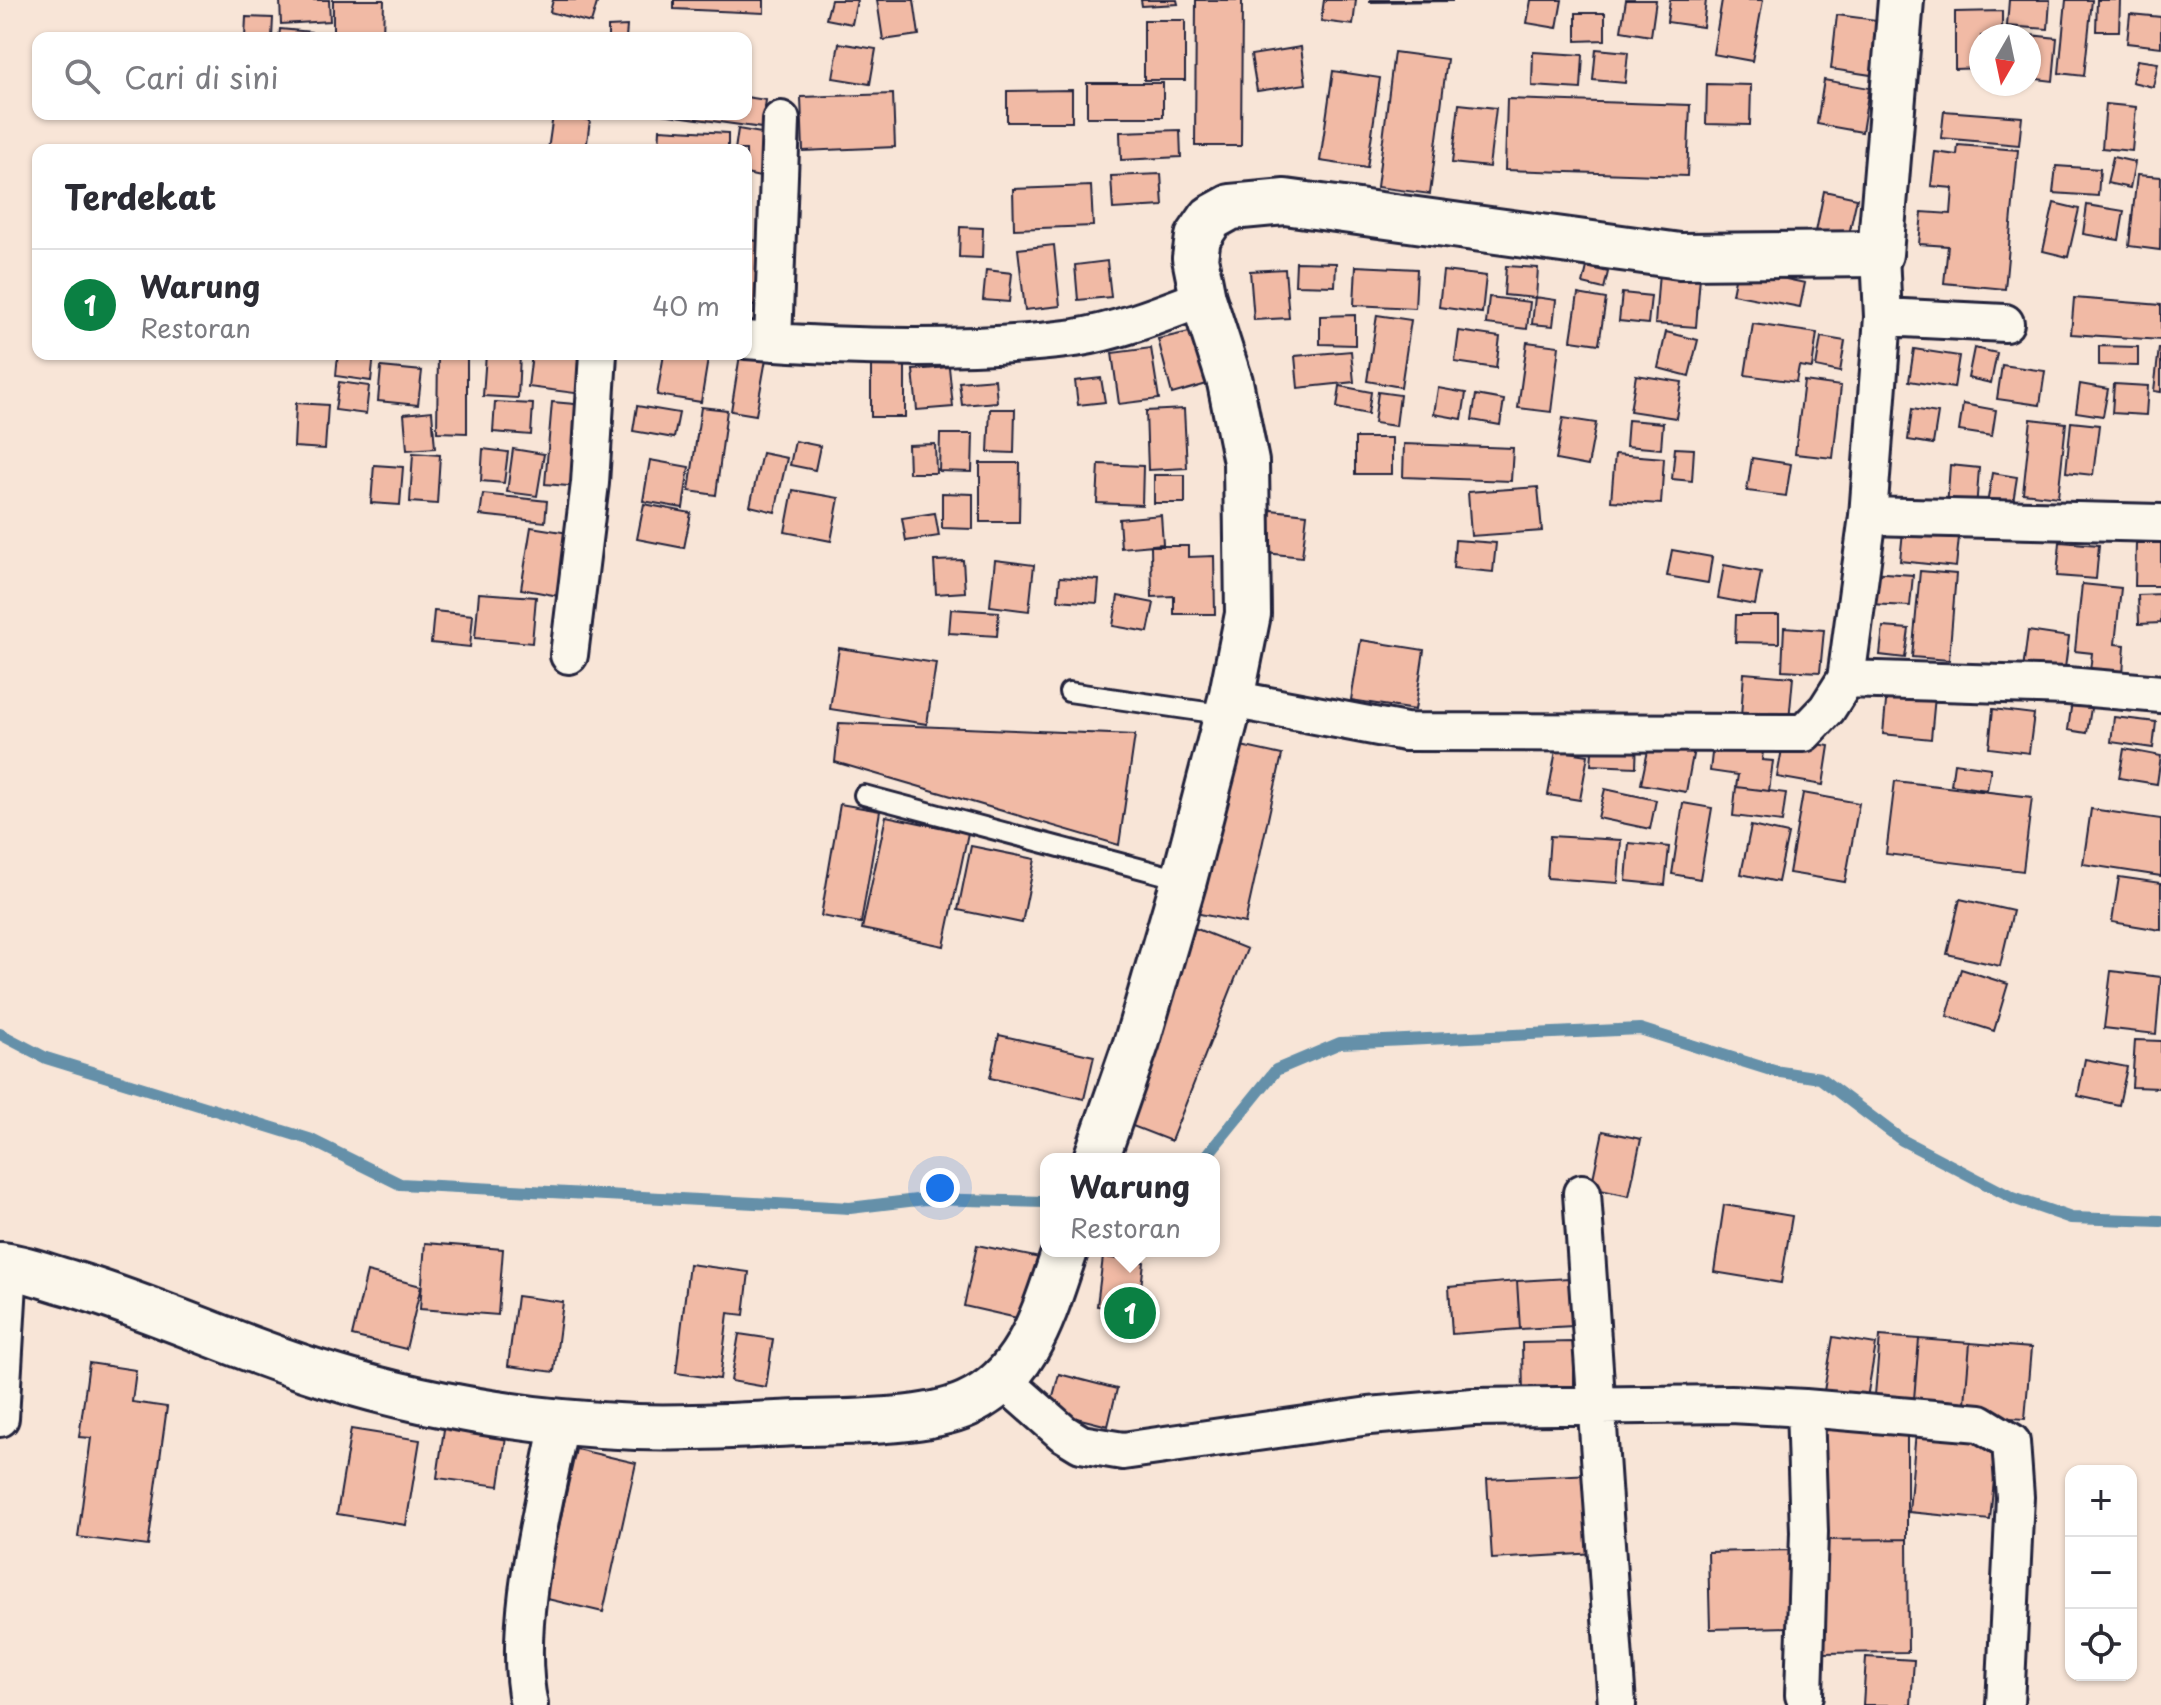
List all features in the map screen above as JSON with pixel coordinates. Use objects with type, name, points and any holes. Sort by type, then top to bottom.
[{"type":"street","points":[[1229,707],[1405,732],[1536,730],[1799,736],[1827,709],[1846,679],[1868,516],[1883,317],[1880,254],[1901,0]]},
{"type":"street","points":[[781,120],[760,341],[946,345],[1075,338],[1137,323],[1203,298]]},
{"type":"street","points":[[1098,1153],[1137,1041],[1184,880],[1229,707],[1248,614],[1246,462],[1230,382],[1203,298],[1195,258],[1198,237],[1211,218],[1231,207],[1285,202],[1680,256],[1880,254]]},
{"type":"street","points":[[1883,317],[2005,323]]},
{"type":"street","points":[[569,655],[590,483],[598,360]]},
{"type":"street","points":[[1868,516],[2161,523]]},
{"type":"street","points":[[1846,679],[2067,686],[2161,694]]},
{"type":"street","points":[[1582,1193],[1617,1705]]},
{"type":"street","points":[[0,1418],[5,1265],[153,1309],[246,1350],[417,1401],[560,1421],[637,1427],[844,1422],[932,1414],[968,1404],[1003,1380],[1024,1356],[1043,1316],[1063,1257]]},
{"type":"street","points":[[1003,1380],[1063,1433],[1081,1444],[1123,1451],[1369,1416],[1473,1407],[1731,1404],[1980,1423],[2011,1442],[2015,1497],[2005,1705]]},
{"type":"street","points":[[1804,1695],[1809,1532],[1805,1408]]},
{"type":"street","points":[[529,1705],[524,1663],[526,1611],[560,1421]]},
{"type":"lane","points":[[1069,692],[1229,707]]},
{"type":"lane","points":[[864,795],[1184,880]]},
{"type":"building","points":[[280,0],[329,0],[330,21],[281,24]]},
{"type":"building","points":[[333,0],[384,0],[383,32],[333,32]]},
{"type":"building","points":[[553,0],[598,0],[591,23],[550,12]]},
{"type":"building","points":[[674,0],[764,0],[764,13],[674,9]]},
{"type":"building","points":[[831,0],[857,0],[852,24],[826,19]]},
{"type":"building","points":[[877,0],[914,0],[919,35],[883,40]]},
{"type":"building","points":[[1141,0],[1177,0],[1178,4],[1142,6]]},
{"type":"building","points":[[1196,0],[1242,0],[1241,146],[1195,146]]},
{"type":"building","points":[[1324,0],[1356,0],[1353,25],[1321,21]]},
{"type":"building","points":[[1452,0],[1452,1],[1370,2]]},
{"type":"building","points":[[1531,0],[1562,0],[1557,28],[1527,23]]},
{"type":"building","points":[[1626,0],[1656,0],[1651,36],[1621,31]]},
{"type":"building","points":[[1670,0],[1706,0],[1703,27],[1667,22]]},
{"type":"building","points":[[1722,0],[1763,0],[1752,61],[1713,54]]},
{"type":"building","points":[[2009,0],[2050,0],[2048,29],[2041,28],[2041,24],[2007,24]]},
{"type":"building","points":[[2066,0],[2092,0],[2084,76],[2059,73]]},
{"type":"building","points":[[2097,0],[2120,0],[2119,31],[2096,31]]},
{"type":"building","points":[[2002,11],[2002,24],[1969,24],[1969,68],[1955,69],[1955,12]]},
{"type":"building","points":[[1576,13],[1605,13],[1605,40],[1576,41]]},
{"type":"building","points":[[2130,14],[2161,17],[2161,47],[2127,43]]},
{"type":"building","points":[[1837,15],[1877,20],[1871,75],[1831,69]]},
{"type":"building","points":[[246,17],[273,18],[272,32],[245,32]]},
{"type":"building","points":[[1144,20],[1185,20],[1185,80],[1144,80]]},
{"type":"building","points":[[627,26],[626,32],[608,32],[608,27]]},
{"type":"building","points":[[280,29],[311,32],[280,32]]},
{"type":"building","points":[[2041,36],[2057,38],[2053,81],[2041,80]]},
{"type":"building","points":[[839,43],[876,49],[870,84],[833,78]]},
{"type":"building","points":[[1301,47],[1306,84],[1257,91],[1251,55]]},
{"type":"building","points":[[1596,49],[1628,52],[1625,83],[1593,80]]},
{"type":"building","points":[[1394,52],[1447,59],[1430,194],[1377,187]]},
{"type":"building","points":[[1533,52],[1583,55],[1581,89],[1532,86]]},
{"type":"building","points":[[2137,60],[2158,63],[2153,87],[2132,82]]},
{"type":"building","points":[[1333,71],[1380,78],[1367,168],[1320,161]]},
{"type":"building","points":[[1824,80],[1869,88],[1862,132],[1817,124]]},
{"type":"building","points":[[1087,83],[1163,83],[1163,117],[1087,117]]},
{"type":"building","points":[[1707,84],[1751,85],[1750,125],[1706,124]]},
{"type":"building","points":[[1072,90],[1072,122],[1007,122],[1007,91]]},
{"type":"building","points":[[893,94],[895,147],[803,151],[801,97]]},
{"type":"building","points":[[752,98],[766,100],[762,128],[705,120],[752,120]]},
{"type":"building","points":[[1507,99],[1690,105],[1687,176],[1505,170]]},
{"type":"building","points":[[1459,104],[1496,108],[1489,167],[1452,163]]},
{"type":"building","points":[[2106,104],[2136,107],[2132,151],[2102,148]]},
{"type":"building","points":[[1944,111],[2022,117],[2019,145],[1941,138]]},
{"type":"building","points":[[552,120],[590,120],[587,144],[549,144]]},
{"type":"building","points":[[660,129],[728,133],[728,144],[659,144]]},
{"type":"building","points":[[738,129],[767,134],[760,177],[752,175],[752,144],[736,144]]},
{"type":"building","points":[[1180,130],[1181,157],[1121,160],[1120,132]]},
{"type":"building","points":[[1958,145],[2018,150],[2005,289],[1944,283],[1948,246],[1919,244],[1922,212],[1951,214],[1953,188],[1931,186],[1935,152],[1957,155]]},
{"type":"building","points":[[2113,157],[2135,162],[2130,188],[2107,183]]},
{"type":"building","points":[[2056,166],[2100,169],[2098,196],[2053,193]]},
{"type":"building","points":[[1161,174],[1163,206],[1113,209],[1111,176]]},
{"type":"building","points":[[2137,175],[2161,177],[2160,250],[2129,246]]},
{"type":"building","points":[[1091,186],[1093,226],[1014,229],[1013,189]]},
{"type":"building","points":[[1824,191],[1857,198],[1847,243],[1815,237]]},
{"type":"building","points":[[2054,203],[2079,209],[2068,257],[2043,251]]},
{"type":"building","points":[[2087,205],[2124,211],[2119,240],[2083,234]]},
{"type":"building","points":[[960,227],[983,228],[982,258],[959,257]]},
{"type":"building","points":[[752,240],[763,242],[755,306],[752,306]]},
{"type":"building","points":[[1054,245],[1060,306],[1025,310],[1018,249]]},
{"type":"building","points":[[1107,261],[1111,297],[1078,300],[1075,265]]},
{"type":"building","points":[[1296,262],[1336,263],[1335,286],[1295,285]]},
{"type":"building","points":[[1356,266],[1417,269],[1415,308],[1354,305]]},
{"type":"building","points":[[1506,266],[1538,268],[1536,298],[1504,295]]},
{"type":"building","points":[[1587,267],[1608,272],[1604,289],[1583,284]]},
{"type":"building","points":[[1285,269],[1289,318],[1254,320],[1250,271]]},
{"type":"building","points":[[1737,269],[1805,283],[1800,307],[1732,294]]},
{"type":"building","points":[[986,270],[1012,273],[1009,302],[983,300]]},
{"type":"building","points":[[1443,271],[1486,276],[1482,313],[1439,307]]},
{"type":"building","points":[[1659,272],[1700,276],[1696,327],[1655,324]]},
{"type":"building","points":[[1622,293],[1651,296],[1648,324],[1619,321]]},
{"type":"building","points":[[1578,294],[1606,299],[1599,344],[1571,340]]},
{"type":"building","points":[[1489,297],[1530,302],[1527,329],[1486,324]]},
{"type":"building","points":[[1535,297],[1556,300],[1553,326],[1532,324]]},
{"type":"building","points":[[2074,298],[2161,305],[2161,340],[2071,334]]},
{"type":"building","points":[[1355,315],[1355,345],[1320,344],[1320,316]]},
{"type":"building","points":[[1377,315],[1411,320],[1401,387],[1367,381]]},
{"type":"building","points":[[1753,324],[1817,333],[1812,368],[1799,366],[1796,382],[1745,375]]},
{"type":"building","points":[[1194,331],[1207,384],[1172,394],[1158,339]]},
{"type":"building","points":[[1459,331],[1500,337],[1496,368],[1455,362]]},
{"type":"building","points":[[1666,332],[1698,340],[1689,376],[1658,368]]},
{"type":"building","points":[[1821,337],[1845,341],[1840,372],[1816,367]]},
{"type":"building","points":[[1527,342],[1559,346],[1551,412],[1518,408]]},
{"type":"building","points":[[2099,346],[2138,347],[2138,366],[2099,365]]},
{"type":"building","points":[[1151,348],[1159,399],[1119,404],[1112,353]]},
{"type":"building","points":[[1974,348],[1997,353],[1991,383],[1968,378]]},
{"type":"building","points":[[2161,348],[2161,392],[2154,391]]},
{"type":"building","points":[[1914,349],[1959,356],[1954,388],[1909,381]]},
{"type":"building","points":[[1351,351],[1354,382],[1298,388],[1295,356]]},
{"type":"building","points":[[752,357],[766,359],[756,415],[731,411],[739,360],[752,360]]},
{"type":"building","points":[[871,359],[905,360],[905,417],[871,417]]},
{"type":"building","points":[[337,360],[373,360],[371,381],[336,376]]},
{"type":"building","points":[[438,360],[467,360],[467,433],[437,432]]},
{"type":"building","points":[[486,360],[520,360],[518,398],[483,396]]},
{"type":"building","points":[[531,360],[586,360],[582,394],[528,387]]},
{"type":"building","points":[[663,360],[708,360],[701,402],[657,395]]},
{"type":"building","points":[[2002,365],[2045,371],[2040,405],[1997,399]]},
{"type":"building","points":[[381,367],[422,371],[418,405],[378,401]]},
{"type":"building","points":[[949,367],[953,407],[917,410],[913,370]]},
{"type":"building","points":[[1636,375],[1682,382],[1676,418],[1630,411]]},
{"type":"building","points":[[1101,378],[1105,402],[1078,405],[1075,381]]},
{"type":"building","points":[[995,379],[997,402],[962,405],[959,382]]},
{"type":"building","points":[[1804,381],[1841,386],[1833,458],[1795,454]]},
{"type":"building","points":[[339,382],[369,386],[366,414],[335,410]]},
{"type":"building","points":[[2080,384],[2108,389],[2103,416],[2076,412]]},
{"type":"building","points":[[2114,384],[2148,386],[2146,415],[2112,413]]},
{"type":"building","points":[[1340,386],[1371,392],[1368,414],[1337,408]]},
{"type":"building","points":[[1438,388],[1466,393],[1462,419],[1434,414]]},
{"type":"building","points":[[1378,392],[1400,395],[1396,426],[1374,423]]},
{"type":"building","points":[[1476,395],[1504,400],[1500,425],[1472,420]]},
{"type":"building","points":[[495,402],[533,404],[531,435],[493,432]]},
{"type":"building","points":[[552,402],[586,405],[579,487],[545,484]]},
{"type":"building","points":[[296,403],[328,405],[325,449],[294,447]]},
{"type":"building","points":[[1963,404],[1996,410],[1992,436],[1959,431]]},
{"type":"building","points":[[637,406],[679,413],[674,438],[633,431]]},
{"type":"building","points":[[701,407],[727,410],[716,495],[689,491]]},
{"type":"building","points":[[990,409],[1015,409],[1014,453],[988,452]]},
{"type":"building","points":[[1184,409],[1187,468],[1148,470],[1146,411]]},
{"type":"building","points":[[1912,409],[1938,413],[1933,444],[1908,440]]},
{"type":"building","points":[[432,411],[435,448],[407,450],[404,414]]},
{"type":"building","points":[[1563,418],[1596,423],[1588,466],[1556,460]]},
{"type":"building","points":[[2031,419],[2066,423],[2058,497],[2023,493]]},
{"type":"building","points":[[1628,420],[1663,423],[1661,449],[1626,446]]},
{"type":"building","points":[[2071,422],[2099,425],[2093,475],[2066,472]]},
{"type":"building","points":[[940,434],[973,434],[972,472],[939,471]]},
{"type":"building","points":[[1355,438],[1392,438],[1392,474],[1355,474]]},
{"type":"building","points":[[795,441],[820,446],[815,470],[790,465]]},
{"type":"building","points":[[935,444],[936,473],[909,473],[908,445]]},
{"type":"building","points":[[1404,444],[1513,448],[1511,481],[1403,477]]},
{"type":"building","points":[[1675,448],[1694,449],[1692,481],[1672,479]]},
{"type":"building","points":[[483,449],[508,452],[504,483],[481,481]]},
{"type":"building","points":[[513,449],[544,454],[537,496],[507,492]]},
{"type":"building","points":[[413,453],[440,455],[437,504],[410,502]]},
{"type":"building","points":[[762,453],[787,458],[775,512],[750,506]]},
{"type":"building","points":[[1615,454],[1664,458],[1661,504],[1611,501]]},
{"type":"building","points":[[1752,458],[1791,464],[1786,496],[1747,491]]},
{"type":"building","points":[[650,460],[689,467],[683,508],[643,501]]},
{"type":"building","points":[[980,463],[1020,463],[1019,522],[980,522]]},
{"type":"building","points":[[1099,464],[1143,466],[1142,505],[1097,503]]},
{"type":"building","points":[[374,465],[403,467],[400,505],[371,503]]},
{"type":"building","points":[[1950,465],[1979,468],[1976,510],[1947,508]]},
{"type":"building","points":[[1992,473],[2017,477],[2011,515],[1986,511]]},
{"type":"building","points":[[1154,475],[1185,475],[1185,503],[1154,503]]},
{"type":"building","points":[[1538,487],[1542,531],[1471,536],[1468,492]]},
{"type":"building","points":[[793,490],[839,498],[831,541],[785,532]]},
{"type":"building","points":[[942,493],[973,494],[973,529],[942,528]]},
{"type":"building","points":[[483,494],[547,501],[545,522],[480,515]]},
{"type":"building","points":[[644,504],[691,513],[684,548],[637,539]]},
{"type":"building","points":[[1271,510],[1307,514],[1302,557],[1266,553]]},
{"type":"building","points":[[935,513],[939,536],[906,541],[902,518]]},
{"type":"building","points":[[1161,515],[1163,544],[1121,548],[1119,519]]},
{"type":"building","points":[[531,527],[575,534],[564,597],[521,589]]},
{"type":"building","points":[[1903,531],[1959,537],[1956,567],[1900,561]]},
{"type":"building","points":[[1455,540],[1496,543],[1493,572],[1453,568]]},
{"type":"building","points":[[2060,542],[2099,545],[2096,579],[2057,576]]},
{"type":"building","points":[[2136,543],[2161,543],[2161,586],[2135,586]]},
{"type":"building","points":[[1151,546],[1188,546],[1188,557],[1214,556],[1215,614],[1174,614],[1174,596],[1152,597]]},
{"type":"building","points":[[1672,550],[1712,557],[1708,583],[1667,576]]},
{"type":"building","points":[[963,560],[965,592],[936,594],[934,561]]},
{"type":"building","points":[[995,560],[1034,565],[1029,611],[990,606]]},
{"type":"building","points":[[1724,565],[1761,572],[1755,605],[1718,598]]},
{"type":"building","points":[[1920,571],[1956,574],[1949,660],[1912,657]]},
{"type":"building","points":[[1870,572],[1913,575],[1910,606],[1868,604]]},
{"type":"building","points":[[1060,577],[1099,580],[1097,603],[1058,600]]},
{"type":"building","points":[[2082,584],[2121,588],[2115,644],[2125,645],[2123,675],[2090,672],[2092,653],[2075,651]]},
{"type":"building","points":[[479,593],[536,597],[532,643],[475,638]]},
{"type":"building","points":[[2161,594],[2161,623],[2139,624],[2138,595]]},
{"type":"building","points":[[1118,596],[1154,603],[1148,632],[1113,626]]},
{"type":"building","points":[[951,609],[999,612],[997,636],[949,633]]},
{"type":"building","points":[[434,611],[473,615],[470,647],[431,643]]},
{"type":"building","points":[[1736,615],[1779,615],[1779,643],[1735,642]]},
{"type":"building","points":[[1784,627],[1824,630],[1820,672],[1782,670]]},
{"type":"building","points":[[1883,627],[1909,629],[1905,658],[1880,655]]},
{"type":"building","points":[[2028,631],[2069,637],[2064,676],[2023,670]]},
{"type":"building","points":[[1361,640],[1424,650],[1415,710],[1351,700]]},
{"type":"building","points":[[839,648],[936,663],[927,724],[830,709]]},
{"type":"building","points":[[1744,673],[1793,677],[1789,721],[1741,717]]},
{"type":"building","points":[[1887,691],[1935,696],[1931,739],[1883,734]]},
{"type":"building","points":[[2073,693],[2093,696],[2087,733],[2068,730]]},
{"type":"building","points":[[1993,709],[2034,714],[2029,753],[1989,748]]},
{"type":"building","points":[[2114,717],[2156,722],[2153,748],[2111,742]]},
{"type":"building","points":[[839,723],[1135,735],[1119,845],[835,762]]},
{"type":"building","points":[[1651,736],[1695,744],[1686,792],[1641,784]]},
{"type":"building","points":[[1714,736],[1764,743],[1762,760],[1773,761],[1769,791],[1736,787],[1738,775],[1710,771]]},
{"type":"building","points":[[1593,738],[1637,739],[1636,767],[1591,765]]},
{"type":"building","points":[[1784,738],[1829,746],[1823,785],[1777,777]]},
{"type":"building","points":[[1232,744],[1282,755],[1245,923],[1195,913]]},
{"type":"building","points":[[2124,749],[2161,756],[2157,784],[2119,778]]},
{"type":"building","points":[[1556,750],[1588,755],[1580,800],[1548,795]]},
{"type":"building","points":[[1954,763],[1991,768],[1987,790],[1951,785]]},
{"type":"building","points":[[1895,781],[2032,797],[2023,871],[1886,854]]},
{"type":"building","points":[[1736,787],[1786,793],[1782,822],[1733,816]]},
{"type":"building","points":[[1605,789],[1656,800],[1650,829],[1598,818]]},
{"type":"building","points":[[1803,793],[1859,803],[1845,882],[1789,873]]},
{"type":"building","points":[[1683,803],[1712,808],[1700,879],[1672,874]]},
{"type":"building","points":[[840,804],[880,811],[861,923],[821,916]]},
{"type":"building","points":[[2091,809],[2161,819],[2161,876],[2083,864]]},
{"type":"building","points":[[886,816],[968,833],[944,946],[862,929]]},
{"type":"building","points":[[1751,826],[1788,834],[1778,882],[1741,874]]},
{"type":"building","points":[[1550,836],[1621,840],[1618,883],[1547,878]]},
{"type":"building","points":[[1629,843],[1669,847],[1665,885],[1626,881]]},
{"type":"building","points":[[971,846],[1035,859],[1022,923],[958,910]]},
{"type":"building","points":[[2119,877],[2161,883],[2161,930],[2112,922]]},
{"type":"building","points":[[1960,899],[2013,911],[2000,966],[1947,954]]},
{"type":"building","points":[[1187,925],[1247,949],[1171,1141],[1112,1118]]},
{"type":"building","points":[[1961,969],[2008,984],[1994,1031],[1947,1016]]},
{"type":"building","points":[[2111,971],[2161,977],[2156,1034],[2104,1028]]},
{"type":"building","points":[[999,1035],[1094,1056],[1084,1099],[990,1078]]},
{"type":"building","points":[[2135,1040],[2161,1041],[2161,1088],[2132,1087]]},
{"type":"building","points":[[2085,1059],[2127,1067],[2119,1105],[2078,1096]]},
{"type":"building","points":[[1603,1131],[1641,1139],[1629,1196],[1591,1188]]},
{"type":"building","points":[[1724,1205],[1792,1216],[1781,1283],[1714,1272]]},
{"type":"building","points":[[425,1243],[503,1249],[498,1315],[420,1309]]},
{"type":"building","points":[[977,1245],[1040,1258],[1026,1320],[964,1306]]},
{"type":"building","points":[[1103,1257],[1144,1262],[1138,1312],[1097,1306]]},
{"type":"building","points":[[689,1264],[749,1272],[744,1315],[728,1313],[720,1379],[676,1373]]},
{"type":"building","points":[[367,1272],[421,1286],[406,1349],[352,1336]]},
{"type":"building","points":[[1569,1278],[1573,1326],[1520,1329],[1517,1281]]},
{"type":"building","points":[[1517,1281],[1520,1329],[1452,1334],[1449,1287]]},
{"type":"building","points":[[517,1296],[563,1302],[554,1372],[508,1366]]},
{"type":"building","points":[[739,1334],[773,1339],[766,1387],[731,1381]]},
{"type":"building","points":[[1880,1336],[1919,1339],[1913,1411],[1874,1407]]},
{"type":"building","points":[[1833,1337],[1876,1344],[1866,1404],[1823,1397]]},
{"type":"building","points":[[1919,1339],[1970,1343],[1964,1415],[1913,1411]]},
{"type":"building","points":[[1574,1342],[1574,1395],[1523,1395],[1522,1343]]},
{"type":"building","points":[[1970,1343],[2031,1348],[2025,1419],[1964,1415]]},
{"type":"building","points":[[89,1363],[136,1370],[132,1402],[167,1407],[148,1546],[78,1537],[91,1438],[79,1437]]},
{"type":"building","points":[[1059,1374],[1117,1389],[1108,1426],[1049,1411]]},
{"type":"building","points":[[445,1422],[507,1430],[499,1486],[437,1478]]},
{"type":"building","points":[[1907,1428],[1907,1539],[1818,1540],[1817,1429]]},
{"type":"building","points":[[351,1429],[420,1440],[406,1525],[337,1514]]},
{"type":"building","points":[[1916,1431],[1998,1439],[1990,1520],[1909,1512]]},
{"type":"building","points":[[576,1449],[636,1463],[603,1612],[543,1598]]},
{"type":"building","points":[[1592,1474],[1596,1553],[1492,1559],[1487,1479]]},
{"type":"building","points":[[1907,1539],[1908,1652],[1819,1653],[1818,1540]]},
{"type":"building","points":[[1793,1550],[1794,1627],[1710,1629],[1708,1552]]},
{"type":"building","points":[[1866,1657],[1914,1660],[1911,1705],[1863,1705]]},
{"type":"waterway","points":[[1209,1153],[1276,1070],[1340,1043],[1640,1029],[1774,1071],[1820,1078],[1902,1140],[2013,1198],[2071,1218],[2161,1221]]},
{"type":"waterway","points":[[0,1034],[46,1058],[309,1139],[400,1184],[850,1208],[925,1199],[1040,1202]]},
{"type":"place","name":"Warung","points":[[1130,1313]]}]
